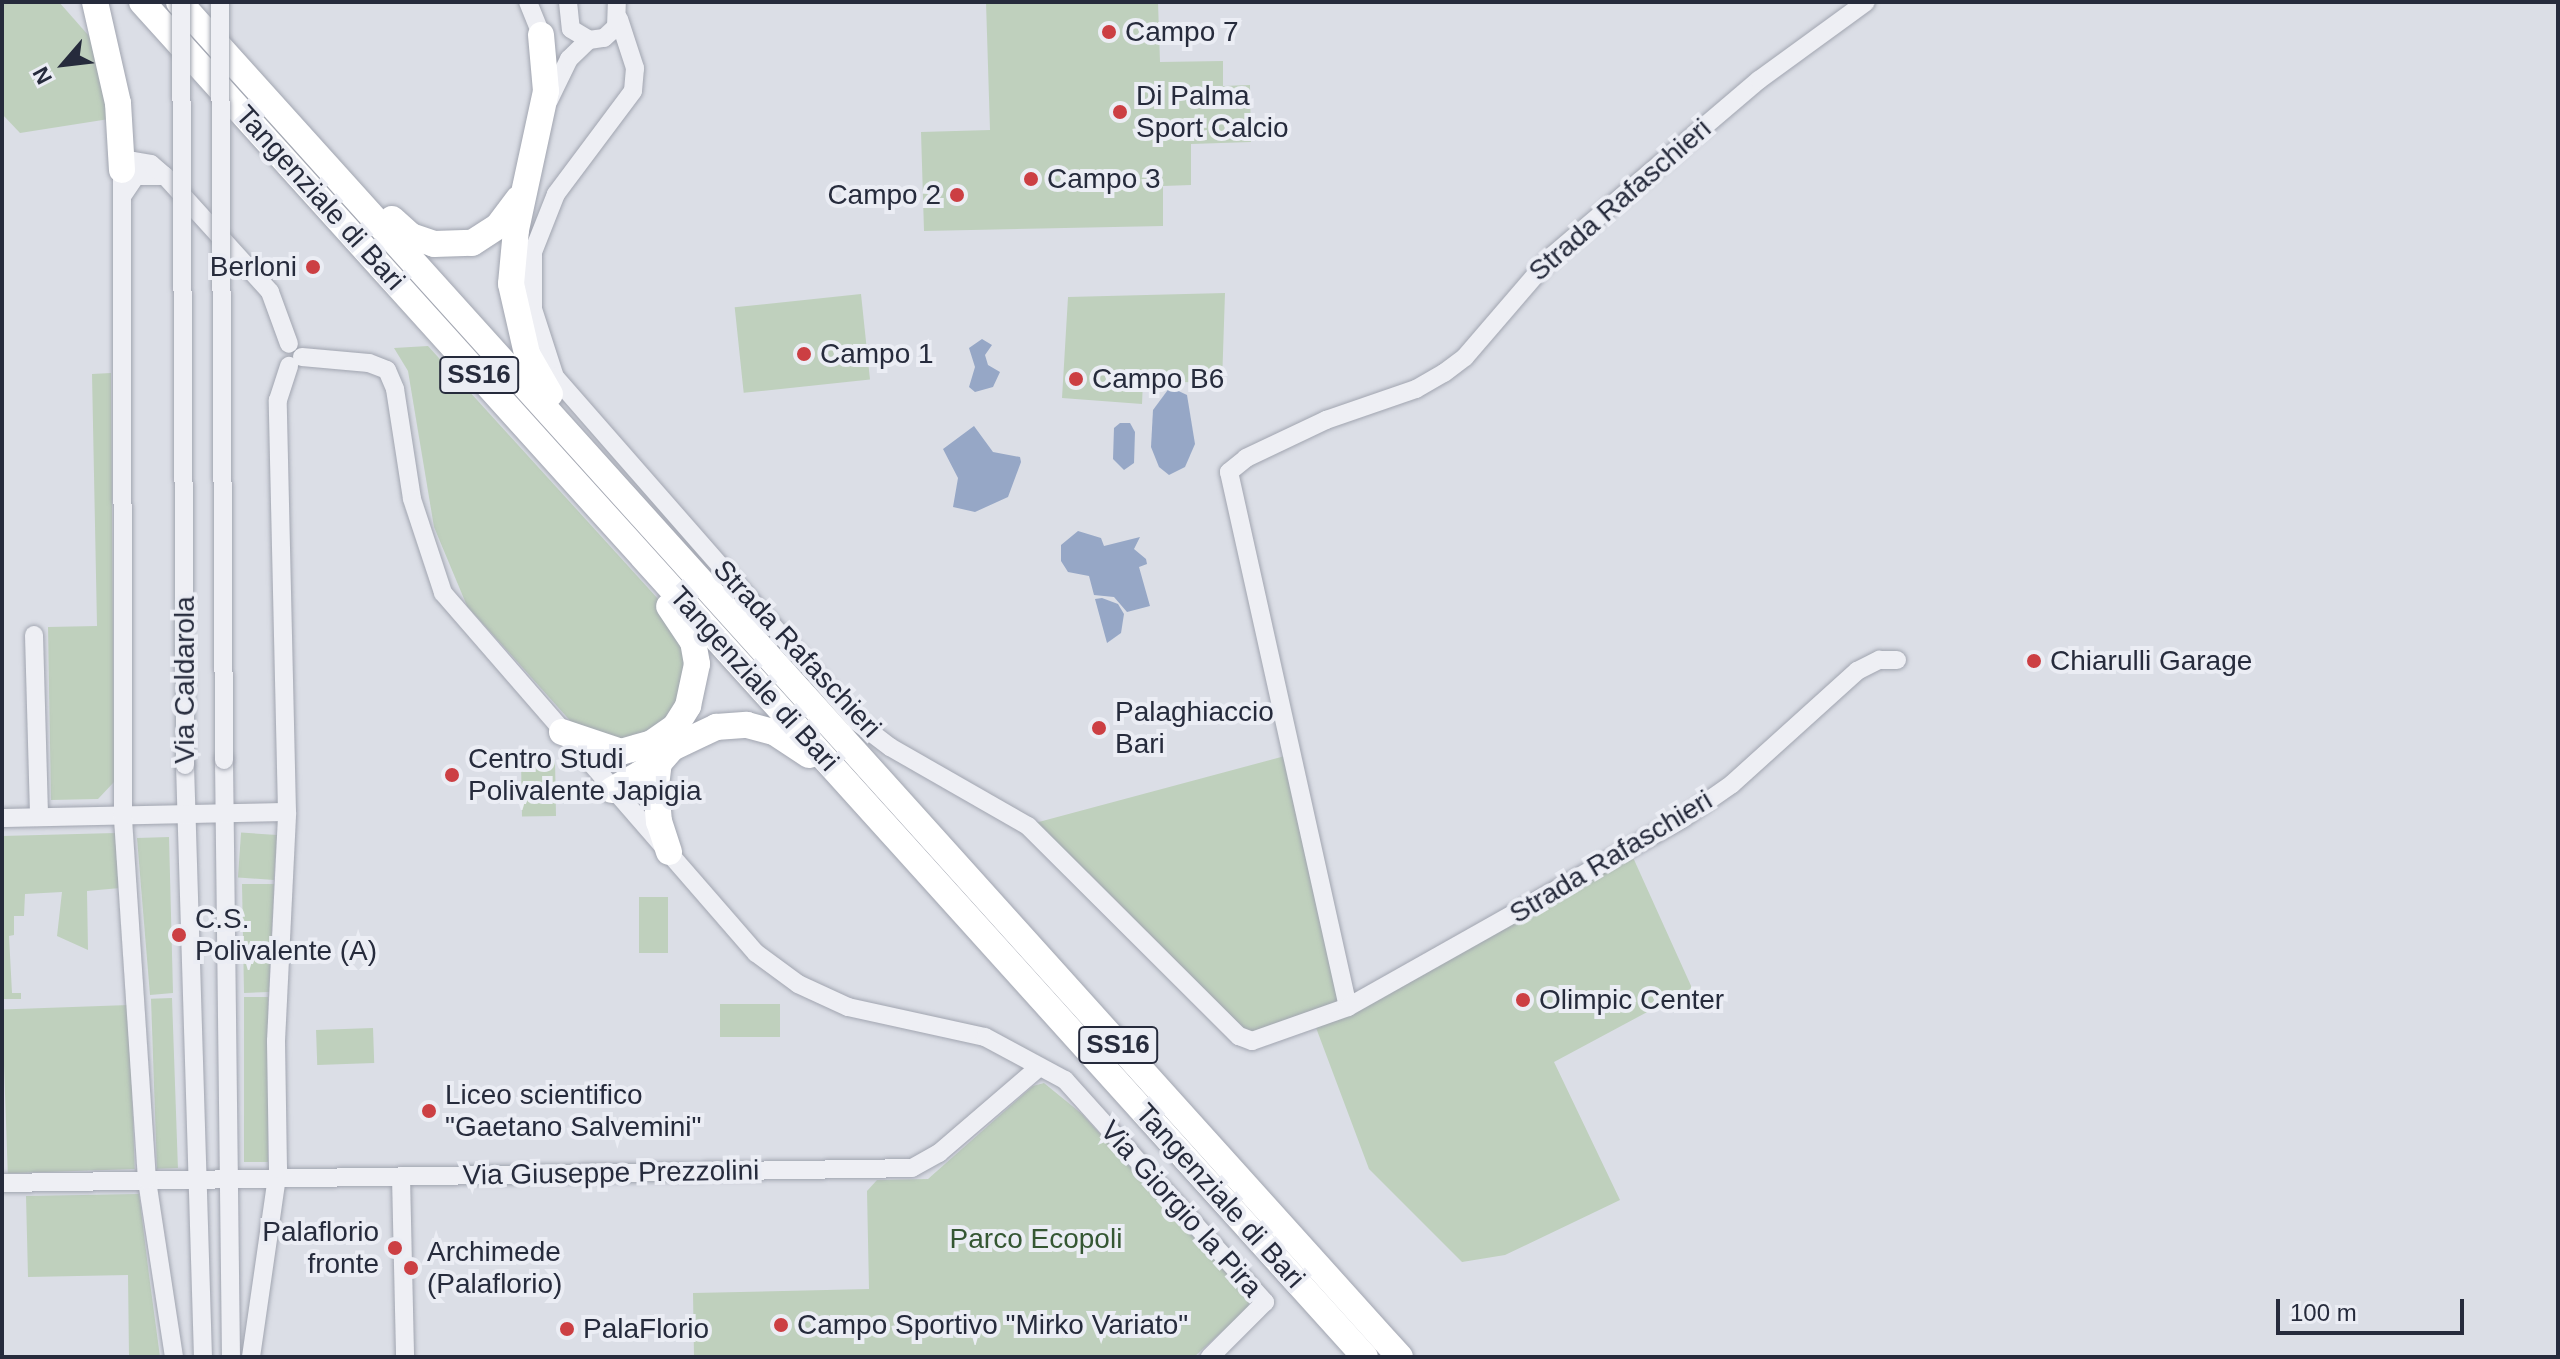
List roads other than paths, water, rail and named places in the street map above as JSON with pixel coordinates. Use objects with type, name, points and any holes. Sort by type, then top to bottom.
[{"type":"highway","points":[[95,2],[108,47],[122,170]]},
{"type":"highway","name":"Tangenziale di Bari","points":[[142,2],[601,491],[1400,1357]]},
{"type":"highway","name":"Tangenziale di Bari","points":[[180,2],[321,157],[841,776],[1365,1357]]},
{"type":"highway","points":[[541,35],[546,72],[541,117],[526,185],[511,284],[520,332],[533,370],[601,491],[693,642],[696,682],[688,706],[675,727],[649,756]]},
{"type":"highway","points":[[321,157],[343,166],[411,236],[434,244],[456,245],[485,237],[514,207],[526,185]]},
{"type":"highway","points":[[612,790],[620,768],[691,735],[747,725],[774,732],[841,776]]},
{"type":"highway","points":[[562,732],[595,747],[649,756]]},
{"type":"highway","points":[[649,756],[657,807],[669,852]]},
{"type":"street","name":"Via Caldarola","points":[[180,2],[185,765],[195,1180],[203,1357]]},
{"type":"street","name":"Via Caldarola","points":[[220,2],[231,1357]]},
{"type":"street","points":[[528,2],[541,35]]},
{"type":"street","name":"Strada Rafaschieri","points":[[1348,1007],[1229,472],[1246,458],[1326,420],[1416,389],[1444,373],[1465,357],[1552,256],[1759,80],[1866,2]]},
{"type":"street","points":[[541,35],[567,7],[590,38],[635,68]]},
{"type":"street","points":[[541,117],[569,59],[618,10],[635,68]]},
{"type":"street","points":[[541,35],[590,38]]},
{"type":"street","name":"Strada Rafaschieri","points":[[635,68],[630,97],[556,194],[533,252],[533,309],[542,349],[579,410],[856,721],[890,747],[1028,826],[1239,1036],[1252,1041],[1348,1007],[1682,819],[1732,784],[1857,671],[1879,660],[1897,660]]},
{"type":"street","points":[[174,1357],[147,1180],[123,815],[122,170],[133,161],[151,164],[165,176],[270,292],[293,356],[278,400],[287,812],[276,1041],[277,1180],[251,1357]]},
{"type":"street","points":[[122,197],[136,176],[165,176]]},
{"type":"street","points":[[293,356],[369,363],[387,370],[395,389],[418,526],[443,593],[756,953],[798,984],[848,1007],[985,1037],[1038,1068]]},
{"type":"street","points":[[34,635],[39,817]]},
{"type":"street","points":[[2,818],[287,812]]},
{"type":"street","name":"Via Giuseppe Prezzolini","points":[[2,1183],[912,1168],[939,1153],[1038,1068]]},
{"type":"street","name":"Via Giorgio la Pira","points":[[1038,1068],[1065,1080],[1265,1302],[1210,1357]]},
{"type":"street","points":[[401,1177],[405,1357]]},
{"type":"water","points":[[982,339],[992,345],[985,355],[988,365],[1000,372],[993,387],[975,392],[969,387],[975,367],[969,348]]},
{"type":"water","points":[[1170,387],[1187,395],[1195,444],[1185,467],[1169,475],[1159,467],[1151,447],[1153,410]]},
{"type":"water","points":[[1120,423],[1130,423],[1135,432],[1134,463],[1124,470],[1113,459],[1114,428]]},
{"type":"water","points":[[974,426],[993,452],[1020,457],[1021,462],[1008,497],[975,512],[953,507],[958,478],[943,449]]},
{"type":"water","points":[[1078,531],[1101,538],[1104,546],[1140,537],[1134,549],[1146,559],[1147,564],[1139,567],[1150,606],[1127,612],[1114,597],[1094,595],[1089,576],[1068,572],[1061,561],[1061,545]]},
{"type":"water","points":[[1102,598],[1118,604],[1124,614],[1121,633],[1107,643],[1095,599]]},
{"type":"place","name":"Campo 7","points":[[1109,32]]},
{"type":"place","name":"Di Palma Sport Calcio","points":[[1120,112]]},
{"type":"place","name":"Campo 3","points":[[1031,179]]},
{"type":"place","name":"Campo 2","points":[[957,195]]},
{"type":"place","name":"Berloni","points":[[313,267]]},
{"type":"place","name":"Campo 1","points":[[804,354]]},
{"type":"place","name":"Campo B6","points":[[1076,379]]},
{"type":"place","name":"Chiarulli Garage","points":[[2034,661]]},
{"type":"place","name":"Palaghiaccio Bari","points":[[1099,728]]},
{"type":"place","name":"Centro Studi Polivalente Japigia","points":[[452,775]]},
{"type":"place","name":"C.S. Polivalente (A)","points":[[179,935]]},
{"type":"place","name":"Olimpic Center","points":[[1523,1000]]},
{"type":"place","name":"Liceo scientifico \"Gaetano Salvemini\"","points":[[429,1111]]},
{"type":"place","name":"Palaflorio fronte","points":[[395,1248]]},
{"type":"place","name":"Archimede (Palaflorio)","points":[[411,1268]]},
{"type":"place","name":"Campo Sportivo \"Mirko Variato\"","points":[[781,1325]]},
{"type":"place","name":"PalaFlorio","points":[[567,1329]]},
{"type":"park label","name":"Parco Ecopoli","points":[[1036,1239]]}]
